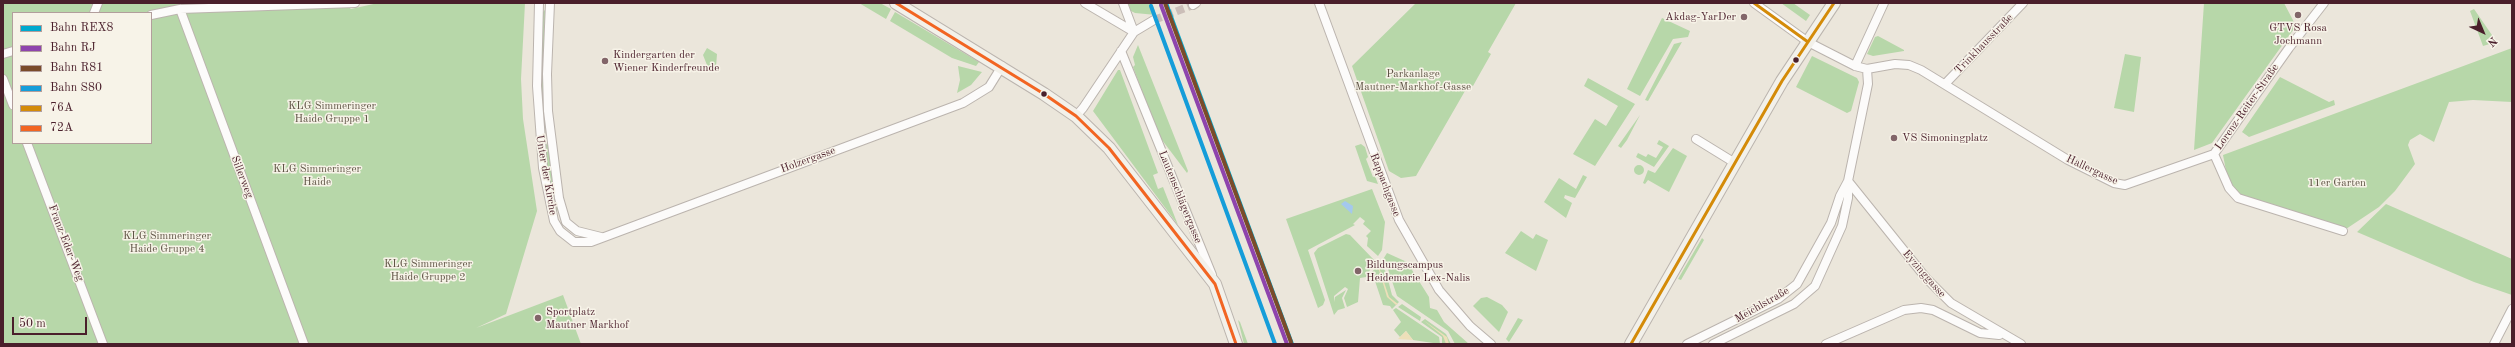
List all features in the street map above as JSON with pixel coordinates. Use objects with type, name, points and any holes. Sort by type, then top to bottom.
[{"type":"main road","points":[[896,3],[1002,66],[1076,116],[1109,148],[1215,284]]},
{"type":"main road","points":[[1631,344],[1782,81],[1834,3]]},
{"type":"main road","name":"Lautenschlägergasse","points":[[1215,284],[1236,344]]},
{"type":"street","points":[[152,16],[180,9],[355,3]]},
{"type":"street","name":"Unter der Kirche","points":[[539,3],[536,86],[540,140],[549,201],[554,221],[560,231]]},
{"type":"street","name":"Unter der Kirche","points":[[550,3],[546,74],[550,139],[559,198],[566,222],[577,232],[602,237]]},
{"type":"street","points":[[1085,3],[1134,32]]},
{"type":"street","points":[[1123,3],[1134,32]]},
{"type":"street","name":"Rappachgasse","points":[[1319,3],[1399,220],[1440,290],[1470,326],[1491,344]]},
{"type":"street","name":"Hallergasse","points":[[1754,3],[1808,42],[1855,66],[1867,69],[1895,64],[1909,65],[1945,84],[2068,160],[2114,183],[2126,185],[2214,154]]},
{"type":"street","points":[[1855,66],[1884,3]]},
{"type":"street","name":"Trinkhausstraße","points":[[1945,84],[2023,3]]},
{"type":"street","name":"Lorenz-Reiter-Straße","points":[[2214,154],[2289,48],[2324,3]]},
{"type":"street","name":"Sillerweg","points":[[180,9],[304,344]]},
{"type":"street","points":[[1076,116],[1085,106],[1134,32],[1154,20]]},
{"type":"street","name":"Lautenschlägergasse","points":[[1121,51],[1215,284]]},
{"type":"street","name":"Holzergasse","points":[[602,237],[963,103],[989,87],[1002,66]]},
{"type":"street","name":"Meichlstraße","points":[[1687,344],[1788,293],[1797,284],[1827,232],[1848,181],[1868,84],[1867,69]]},
{"type":"street","points":[[3,79],[12,102]]},
{"type":"street","points":[[540,140],[550,139]]},
{"type":"street","points":[[1696,139],[1735,163]]},
{"type":"street","name":"Franz-Eder-Weg","points":[[28,144],[103,344]]},
{"type":"street","points":[[2214,154],[2229,188],[2238,198],[2343,231]]},
{"type":"street","name":"Meichlstraße","points":[[1712,344],[1794,304],[1815,286],[1842,226],[1848,198],[1848,181]]},
{"type":"street","name":"Eyzinggasse","points":[[1848,181],[1926,278],[1951,303],[2021,344]]},
{"type":"street","points":[[566,222],[560,231],[574,242],[591,242],[602,237]]},
{"type":"street","points":[[1826,344],[1904,310],[1921,308],[1933,310],[1980,333],[2004,335]]},
{"type":"street","points":[[2494,344],[2512,309]]},
{"type":"green space","name":"KLG Simmeringer Haide","points":[[3,3],[344,3],[351,9],[378,3],[525,3],[521,79],[523,119],[537,211],[506,314],[476,328],[563,295],[581,344],[3,344]]},
{"type":"green space","points":[[859,3],[880,3],[891,9],[886,19]]},
{"type":"green space","points":[[1128,3],[1152,3],[1156,15],[1135,13],[1131,11]]},
{"type":"green space","name":"Parkanlage Mautner-Markhof-Gasse","points":[[1416,3],[1516,3],[1488,52],[1491,54],[1473,86],[1469,84],[1416,176],[1401,178],[1389,171],[1352,66]]},
{"type":"green space","points":[[1781,3],[1793,3],[1810,15],[1806,21]]},
{"type":"green space","points":[[2204,3],[2284,3],[2296,26],[2212,143],[2194,150]]},
{"type":"green space","points":[[2474,9],[2496,42],[2483,46],[2470,11]]},
{"type":"green space","points":[[545,10],[544,94],[540,94],[543,12]]},
{"type":"green space","points":[[895,12],[979,62],[976,66],[952,58],[890,21]]},
{"type":"green space","points":[[1662,18],[1690,31],[1688,37],[1673,39],[1640,96],[1627,89]]},
{"type":"green space","points":[[1878,36],[1904,51],[1873,56],[1867,54],[1875,37]]},
{"type":"green space","points":[[1682,42],[1648,101],[1645,100],[1674,44]]},
{"type":"green space","points":[[1138,45],[1188,171],[1187,173],[1159,136],[1133,67],[1135,65],[1133,57]]},
{"type":"green space","points":[[707,48],[717,54],[716,67],[709,70],[703,55]]},
{"type":"green space","name":"11er Garten","points":[[2512,48],[2512,102],[2473,100],[2449,102],[2434,142],[2420,134],[2410,140],[2408,145],[2415,164],[2395,191],[2379,207],[2343,231],[2238,198],[2227,176],[2223,155]]},
{"type":"green space","points":[[2125,54],[2141,57],[2134,112],[2114,108]]},
{"type":"green space","points":[[1812,56],[1857,78],[1859,82],[1851,111],[1847,113],[1796,87]]},
{"type":"green space","points":[[958,66],[982,72],[971,85],[957,93],[960,80]]},
{"type":"green space","points":[[1118,70],[1120,70],[1158,173],[1153,175],[1158,189],[1163,187],[1178,225],[1093,111]]},
{"type":"green space","points":[[2280,77],[2329,102],[2334,100],[2335,105],[2249,137],[2242,132]]},
{"type":"green space","points":[[1588,78],[1635,104],[1595,166],[1573,154],[1595,119],[1606,126],[1618,106],[1584,86]]},
{"type":"green space","points":[[1640,115],[1627,140],[1621,148],[1618,146]]},
{"type":"green space","points":[[1659,140],[1669,146],[1654,167],[1636,157],[1638,153],[1646,157],[1648,154],[1656,158],[1663,147],[1657,144]]},
{"type":"green space","points":[[546,144],[548,145],[559,210],[555,211],[547,169],[544,146]]},
{"type":"green space","points":[[1361,144],[1365,147],[1368,157],[1366,159],[1373,177],[1375,176],[1378,184],[1367,181],[1355,146]]},
{"type":"green space","points":[[1673,148],[1687,156],[1669,192],[1648,180],[1645,184],[1643,183],[1648,170],[1655,173]]},
{"type":"green space","points":[[1639,165],[1644,170],[1639,175],[1634,170]]},
{"type":"green space","points":[[1583,175],[1587,177],[1575,198],[1565,195],[1564,198],[1572,203],[1566,218],[1544,202],[1559,178],[1576,189]]},
{"type":"green space","points":[[1372,189],[1385,222],[1382,250],[1378,256],[1367,246],[1368,238],[1366,236],[1371,231],[1363,224],[1365,221],[1360,217],[1353,224],[1355,225],[1308,250],[1325,300],[1323,305],[1318,308],[1286,219]]},
{"type":"green space","points":[[2386,204],[2512,259],[2512,295],[2474,282],[2357,232]]},
{"type":"green space","points":[[1521,231],[1533,239],[1536,234],[1548,240],[1536,271],[1505,253]]},
{"type":"green space","points":[[1346,234],[1350,235],[1375,261],[1366,277],[1360,278],[1358,302],[1347,307],[1344,298],[1348,289],[1345,287],[1334,296],[1334,302],[1335,297],[1346,290],[1342,298],[1345,308],[1338,310],[1334,315],[1314,253],[1318,248]]},
{"type":"green space","points":[[1702,238],[1704,240],[1681,280],[1678,279]]},
{"type":"green space","points":[[1387,253],[1407,262],[1429,297],[1430,308],[1437,310],[1444,322],[1469,344],[1455,344],[1448,331],[1397,296],[1388,269],[1382,261]]},
{"type":"green space","points":[[1380,263],[1386,272],[1392,295],[1399,302],[1392,309],[1390,306],[1383,305],[1372,272]]},
{"type":"green space","points":[[1487,297],[1502,305],[1508,312],[1499,332],[1473,306],[1481,298]]},
{"type":"green space","points":[[1402,304],[1421,317],[1420,321],[1398,307]]},
{"type":"green space","points":[[1396,308],[1439,337],[1440,344],[1413,340],[1406,331],[1400,337],[1394,330],[1401,322],[1393,310]]},
{"type":"green space","points":[[1518,318],[1523,320],[1509,342],[1506,339]]},
{"type":"green space","points":[[1425,319],[1446,334],[1451,344],[1442,344],[1442,337],[1421,322]]},
{"type":"green space","points":[[1238,320],[1240,322],[1248,344],[1244,344]]},
{"type":"sand","points":[[1378,264],[1389,297],[1398,304],[1396,305],[1387,297],[1379,270],[1376,267]]},
{"type":"sand","points":[[1423,320],[1447,337],[1449,344],[1446,344],[1443,336]]},
{"type":"sand","points":[[1406,331],[1413,340],[1398,339]]},
{"type":"water","points":[[1345,201],[1353,206],[1352,214],[1341,204]]},
{"type":"tunnel","points":[[1154,20],[1193,5]]},
{"type":"rail line","name":"R81","points":[[1165,3],[1291,342]]},
{"type":"rail line","name":"REX8","points":[[1166,3],[1292,344]]},
{"type":"rail line","name":"RJ","points":[[1161,5],[1287,344]]},
{"type":"rail line","name":"S80","points":[[1151,6],[1275,344]]},
{"type":"transit line","name":"72A","points":[[896,3],[1044,94],[1076,116],[1109,148],[1215,284],[1236,344]]},
{"type":"transit line","name":"76A","points":[[1754,3],[1808,42]]},
{"type":"transit line","name":"76A","points":[[1631,344],[1782,81],[1834,3]]},
{"type":"place","name":"GTVS Rosa Jochmann","points":[[2298,15]]},
{"type":"place","name":"Akdag-YarDer","points":[[1744,17]]},
{"type":"place","name":"Kindergarten der Wiener Kinderfreunde","points":[[605,61]]},
{"type":"place","name":"VS Simoningplatz","points":[[1894,138]]},
{"type":"place","name":"Bildungscampus Heidemarie Lex-Nalis","points":[[1358,271]]},
{"type":"place","name":"Sportplatz Mautner Markhof","points":[[538,318]]},
{"type":"park label","name":"KLG Simmeringer Haide Gruppe 1","points":[[332,112]]},
{"type":"park label","name":"KLG Simmeringer Haide Gruppe 4","points":[[167,242]]},
{"type":"park label","name":"KLG Simmeringer Haide Gruppe 2","points":[[428,270]]}]
